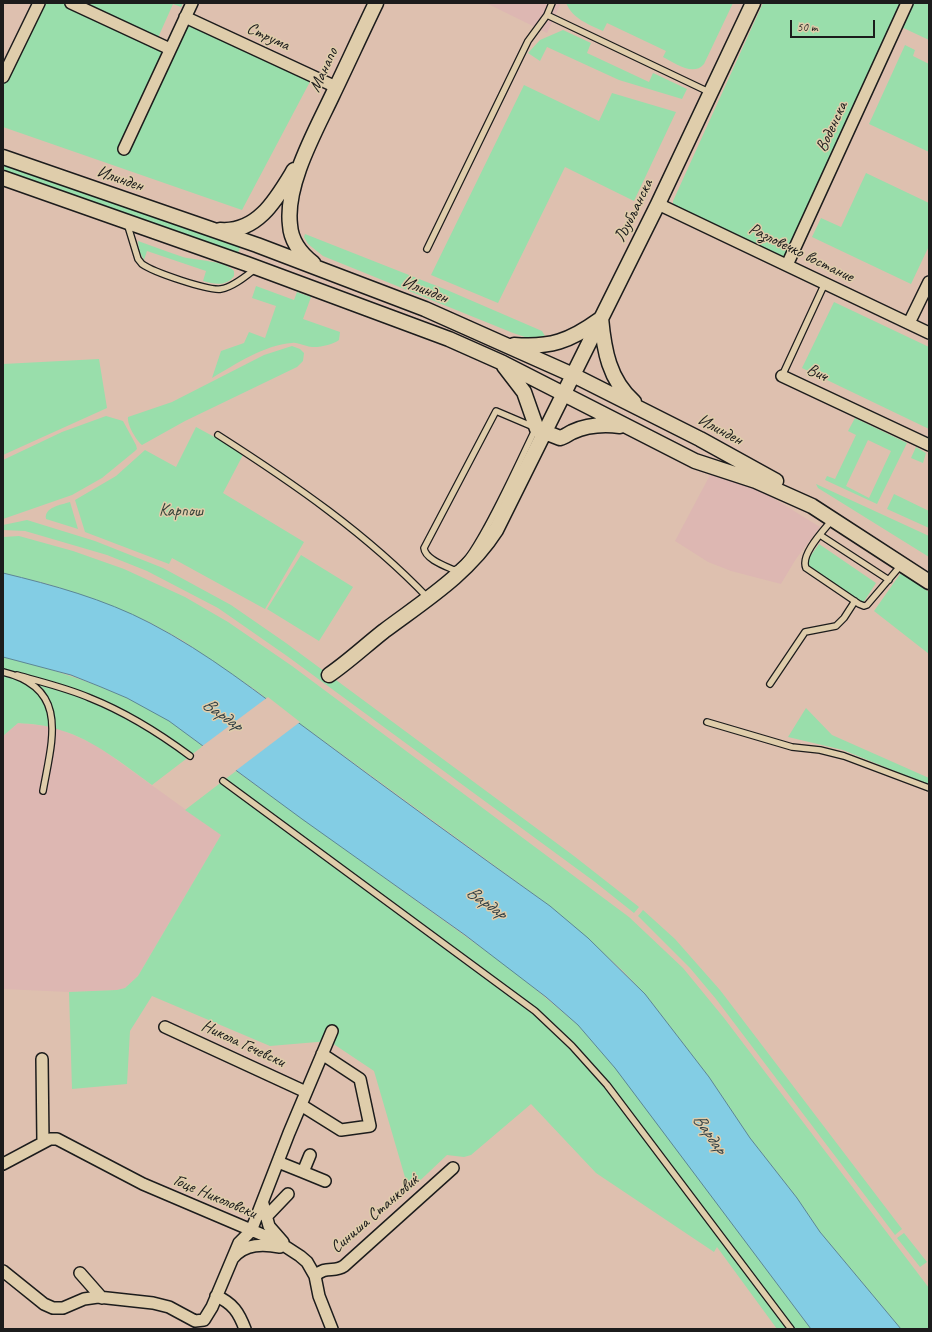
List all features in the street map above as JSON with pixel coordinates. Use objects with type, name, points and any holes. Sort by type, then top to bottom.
[{"type":"street","points":[[3,77],[39,3]]},
{"type":"street","points":[[71,3],[170,50]]},
{"type":"street","points":[[124,149],[192,3]]},
{"type":"street","name":"Манапо","points":[[212,229],[234,230],[257,220],[278,195],[305,153],[376,3]]},
{"type":"street","name":"Љубљанска","points":[[329,675],[458,575],[487,544],[498,526],[540,430],[563,394],[573,375],[658,204],[753,3]]},
{"type":"street","name":"Воденска","points":[[787,265],[907,3]]},
{"type":"street","name":"Струма","points":[[185,17],[336,87]]},
{"type":"street","name":"Манапо","points":[[305,153],[289,209],[289,224],[293,239],[301,252],[321,269]]},
{"type":"street","name":"Илинден","points":[[3,157],[212,229],[321,269],[425,309],[509,345],[647,412],[768,476],[805,499],[812,506]]},
{"type":"street","name":"Илинден","points":[[3,178],[258,268],[449,338],[502,363],[695,461],[756,481],[812,506],[833,518],[929,582]]},
{"type":"street","name":"Разловечко востание","points":[[658,204],[929,333]]},
{"type":"street","points":[[909,323],[929,282]]},
{"type":"street","points":[[509,345],[523,346],[556,344],[580,333],[601,318],[608,362],[615,379],[628,397],[647,412]]},
{"type":"street","points":[[502,363],[524,392],[540,430],[560,438],[572,432],[597,426],[628,427]]},
{"type":"street","name":"Вич","points":[[782,376],[929,445]]},
{"type":"street","name":"Никола Гечевски","points":[[165,1027],[306,1092]]},
{"type":"street","points":[[3,1271],[40,1301],[53,1308],[63,1308],[89,1298],[102,1298],[153,1303],[169,1307],[197,1321],[204,1320],[239,1243],[251,1231],[263,1204],[278,1162],[332,1031]]},
{"type":"street","points":[[301,1105],[341,1130],[370,1126],[360,1078],[322,1054]]},
{"type":"street","points":[[42,1059],[43,1142]]},
{"type":"street","name":"Гоце Николовски","points":[[3,1164],[50,1139],[62,1141],[143,1184],[277,1241],[307,1262],[315,1276],[320,1296],[332,1329]]},
{"type":"street","points":[[303,1172],[310,1155]]},
{"type":"street","points":[[278,1162],[325,1181]]},
{"type":"street","name":"Синиша Станковиќ","points":[[315,1276],[320,1271],[337,1269],[344,1266],[407,1211],[453,1168]]},
{"type":"street","points":[[266,1217],[288,1194]]},
{"type":"street","points":[[263,1204],[266,1217],[278,1238],[290,1250]]},
{"type":"street","points":[[233,1259],[244,1249],[255,1246],[274,1246],[290,1250]]},
{"type":"street","points":[[80,1273],[102,1298]]},
{"type":"street","points":[[216,1296],[233,1306],[239,1314],[245,1329]]},
{"type":"lane","points":[[427,248],[528,41],[547,15],[552,3]]},
{"type":"lane","points":[[547,15],[711,92]]},
{"type":"lane","points":[[126,221],[139,262],[150,268],[193,284],[213,290],[224,288],[258,268]]},
{"type":"lane","name":"Вич","points":[[782,376],[825,283]]},
{"type":"lane","points":[[496,411],[540,430],[507,491],[462,568],[454,570],[428,556],[424,552],[424,548],[453,496],[494,412],[496,411]]},
{"type":"lane","points":[[218,435],[258,460],[368,541],[428,598]]},
{"type":"lane","points":[[833,518],[806,554],[804,560],[806,568],[855,601],[861,605],[867,604],[902,564]]},
{"type":"lane","points":[[820,535],[889,580]]},
{"type":"lane","points":[[770,684],[805,632],[808,630],[827,629],[836,626],[844,618],[855,601]]},
{"type":"lane","points":[[3,672],[73,692],[107,705],[157,734],[190,756]]},
{"type":"lane","points":[[17,676],[39,689],[44,695],[50,708],[53,726],[43,791]]},
{"type":"lane","points":[[707,722],[792,747],[820,750],[844,756],[929,788]]},
{"type":"lane","points":[[223,780],[535,1011],[559,1033],[611,1091],[791,1329]]},
{"type":"shaded area","points":[[486,3],[561,3],[547,33]]},
{"type":"shaded area","points":[[710,475],[752,485],[820,527],[796,559],[781,584],[731,571],[708,562],[675,541]]},
{"type":"shaded area","points":[[18,723],[47,726],[62,730],[96,745],[221,835],[138,976],[125,988],[117,990],[69,992],[3,989],[3,736]]},
{"type":"green space","points":[[39,3],[71,3],[170,49],[185,17],[313,76],[242,210],[3,127],[3,81]]},
{"type":"green space","points":[[79,3],[183,3],[181,7],[173,4],[157,40]]},
{"type":"green space","points":[[566,3],[733,3],[704,64],[700,68],[689,69],[663,57],[666,51],[607,23],[603,31],[587,23],[577,17],[569,9]]},
{"type":"green space","points":[[763,3],[929,3],[929,40],[897,25],[787,265],[673,211],[673,201]]},
{"type":"green space","points":[[563,30],[591,43],[587,53],[649,82],[653,73],[687,89],[682,99],[619,80],[547,47],[540,61],[528,53],[540,40]]},
{"type":"green space","points":[[905,45],[915,50],[913,56],[929,64],[929,152],[869,124]]},
{"type":"green space","points":[[524,85],[599,121],[612,93],[676,112],[634,201],[565,167],[498,303],[431,275]]},
{"type":"green space","points":[[3,163],[241,245],[238,253],[3,171]]},
{"type":"green space","points":[[866,173],[929,203],[929,246],[911,284],[812,237],[821,218],[841,227]]},
{"type":"green space","points":[[305,234],[447,290],[542,331],[545,336],[528,338],[513,333],[323,256],[308,244],[304,237]]},
{"type":"green space","points":[[138,241],[183,257],[210,261],[230,267],[234,271],[234,276],[224,283],[211,283],[203,281],[206,271],[147,251],[144,260],[139,251]]},
{"type":"green space","points":[[256,286],[294,300],[297,292],[311,297],[303,319],[340,332],[339,340],[319,347],[310,347],[294,343],[271,347],[240,361],[212,378],[221,351],[244,343],[249,332],[265,338],[276,306],[252,298]]},
{"type":"green space","points":[[834,302],[929,347],[929,429],[802,368]]},
{"type":"green space","points":[[292,346],[300,349],[304,353],[303,361],[297,367],[185,421],[142,445],[132,432],[128,417],[172,402],[264,355]]},
{"type":"green space","points":[[99,359],[107,408],[3,455],[3,364]]},
{"type":"green space","points":[[106,416],[123,421],[136,445],[137,449],[135,451],[102,478],[72,495],[3,519],[3,460],[62,432]]},
{"type":"green space","points":[[855,418],[907,443],[877,504],[825,480],[827,476],[835,479],[856,435],[848,431]],"holes":[[[868,440],[891,451],[869,498],[846,486]]]},
{"type":"green space","name":"Карпош","points":[[196,427],[244,453],[223,493],[304,542],[265,609],[172,558],[169,564],[85,532],[75,500],[116,476],[145,450],[176,467]]},
{"type":"green space","points":[[916,447],[926,453],[923,463],[911,458]]},
{"type":"green space","points":[[816,484],[929,536],[929,557],[818,488]]},
{"type":"green space","points":[[894,494],[929,511],[929,528],[887,509]]},
{"type":"green space","points":[[70,502],[78,529],[46,519],[46,515],[50,509]]},
{"type":"green space","points":[[27,520],[95,541],[163,568],[231,605],[286,643],[574,856],[639,907],[634,913],[595,882],[287,656],[218,608],[147,571],[107,555],[25,531],[3,530],[3,525]]},
{"type":"green space","points":[[19,536],[73,551],[124,569],[185,597],[228,622],[292,666],[629,917],[683,968],[724,1018],[929,1288],[929,1329],[901,1329],[820,1232],[797,1198],[750,1138],[709,1077],[645,994],[622,970],[550,906],[254,689],[182,640],[149,622],[102,602],[48,584],[3,573],[3,537]]},
{"type":"green space","points":[[819,544],[876,583],[863,603],[808,565],[806,562]]},
{"type":"green space","points":[[301,555],[353,587],[319,641],[267,609]]},
{"type":"green space","points":[[900,574],[907,576],[929,592],[929,654],[874,611]]},
{"type":"green space","points":[[3,657],[46,668],[109,690],[168,720],[203,746],[152,785],[96,746],[73,734],[55,728],[18,723],[3,736]]},
{"type":"green space","points":[[806,708],[832,735],[929,778],[929,785],[843,750],[788,737]]},
{"type":"green space","points":[[236,771],[515,972],[578,1025],[616,1068],[811,1329],[777,1329],[717,1247],[714,1252],[596,1173],[531,1104],[471,1155],[464,1157],[447,1155],[409,1191],[374,1071],[329,1041],[270,1046],[152,996],[130,1031],[127,1084],[72,1089],[69,992],[117,990],[125,988],[138,976],[221,835],[185,810]]},
{"type":"green space","points":[[643,910],[675,939],[720,990],[902,1229],[895,1235],[716,999],[690,968],[638,916]]},
{"type":"green space","points":[[904,1233],[927,1262],[920,1267],[897,1238]]},
{"type":"water","name":"Вардар","points":[[3,573],[41,582],[133,614],[192,647],[550,906],[588,938],[645,994],[709,1077],[750,1138],[797,1198],[820,1232],[901,1329],[811,1329],[615,1068],[578,1025],[546,997],[465,935],[302,819],[169,721],[127,698],[71,675],[3,657]]},
{"type":"pier","points":[[268,697],[300,722],[234,772],[201,747]]}]
